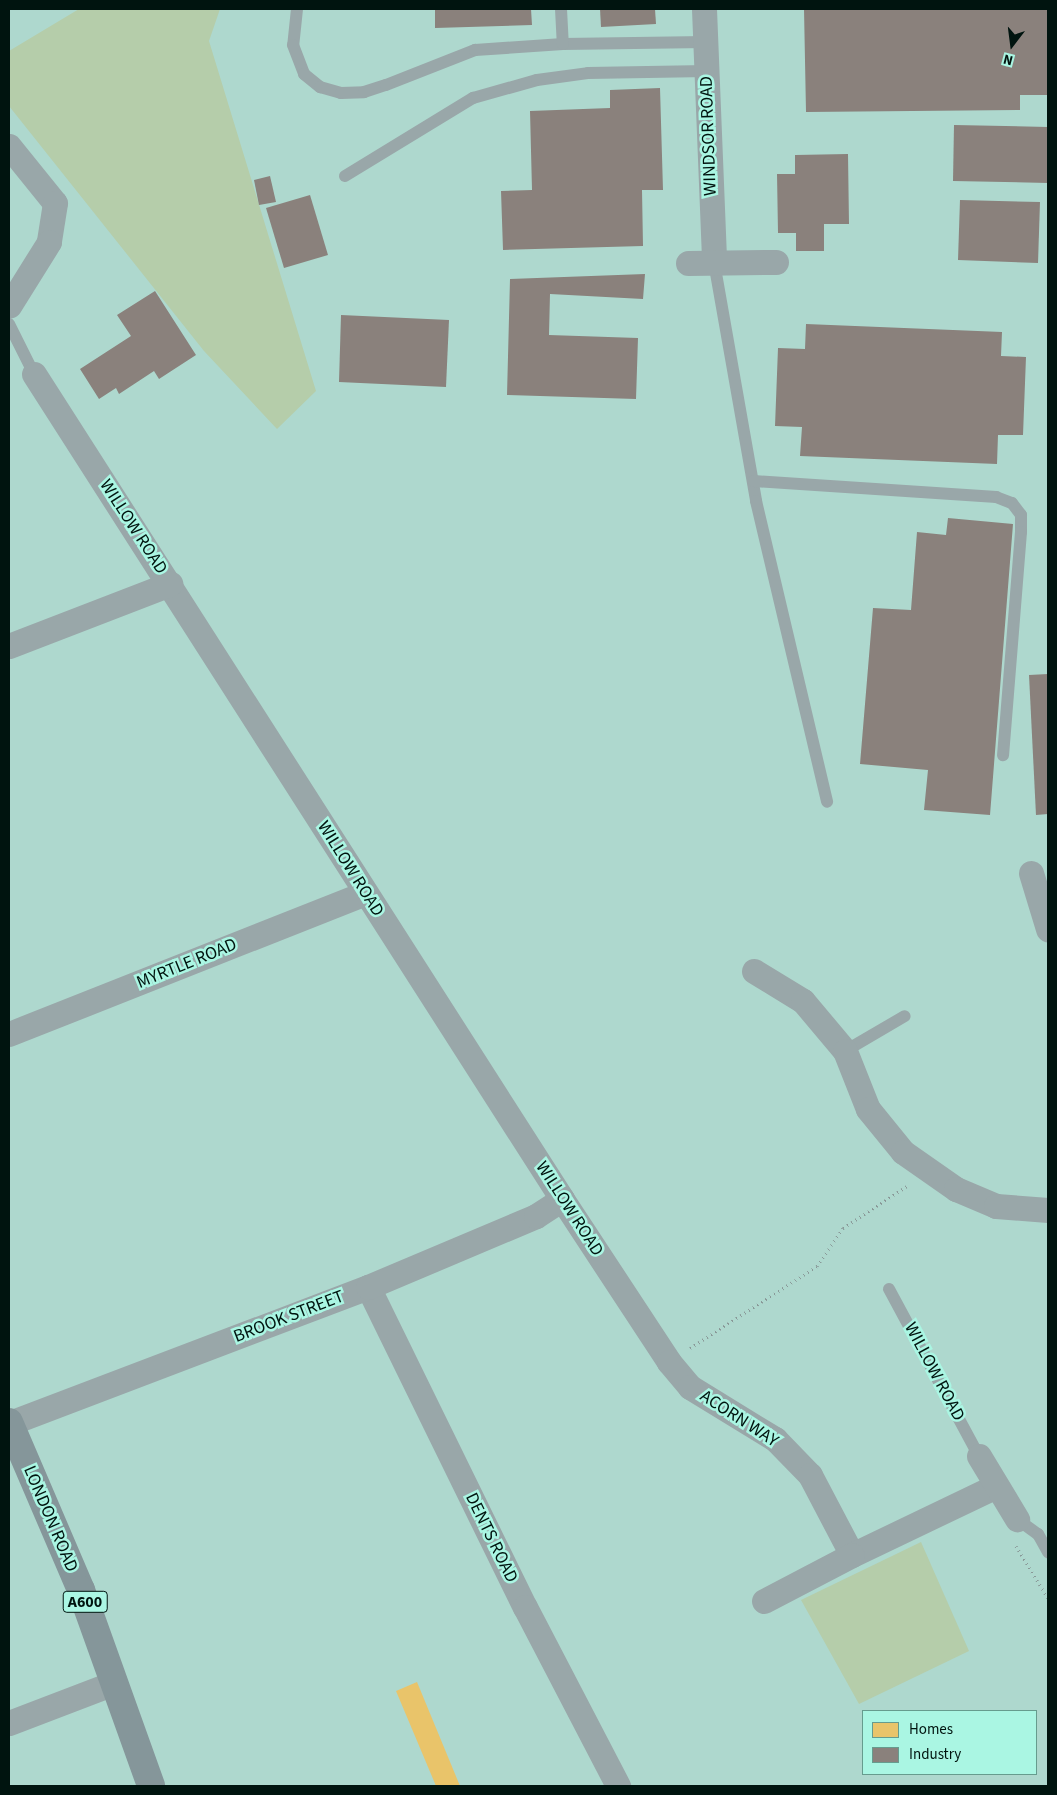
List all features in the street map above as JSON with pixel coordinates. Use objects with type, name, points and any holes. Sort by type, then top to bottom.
[{"type":"main road","name":"LONDON ROAD","points":[[9,1423],[81,1590],[151,1786]]},
{"type":"street","name":"WINDSOR ROAD","points":[[704,9],[714,262]]},
{"type":"street","points":[[9,146],[55,204],[49,242],[9,306]]},
{"type":"street","points":[[688,263],[776,262]]},
{"type":"street","name":"WILLOW ROAD","points":[[34,374],[170,584],[365,893],[668,1362]]},
{"type":"street","points":[[9,646],[170,584]]},
{"type":"street","points":[[1031,873],[1048,929]]},
{"type":"street","name":"MYRTLE ROAD","points":[[9,1034],[365,893]]},
{"type":"street","points":[[754,972],[803,1001],[845,1051],[868,1109],[903,1152],[956,1189],[996,1206],[1048,1210]]},
{"type":"street","name":"BROOK STREET","points":[[9,1423],[368,1287],[536,1216],[562,1199]]},
{"type":"street","name":"DENTS ROAD","points":[[368,1287],[525,1607],[618,1786]]},
{"type":"street","name":"ACORN WAY","points":[[668,1362],[690,1387],[776,1439],[810,1475],[852,1555]]},
{"type":"street","points":[[979,1456],[1017,1519]]},
{"type":"street","points":[[764,1601],[852,1555],[996,1486]]},
{"type":"street","points":[[9,1723],[114,1683]]},
{"type":"lane","points":[[297,9],[293,45],[304,74],[320,87],[341,93],[364,92],[386,85],[475,50],[564,44],[706,42]]},
{"type":"lane","points":[[561,9],[564,44]]},
{"type":"lane","points":[[345,176],[473,98],[537,80],[588,74],[707,71]]},
{"type":"lane","points":[[714,262],[756,501],[827,802]]},
{"type":"lane","points":[[9,324],[34,374]]},
{"type":"lane","points":[[754,481],[996,497],[1012,503],[1021,515],[1021,532],[1003,755]]},
{"type":"lane","points":[[845,1051],[905,1016]]},
{"type":"lane","name":"WILLOW ROAD","points":[[889,1289],[979,1456]]},
{"type":"lane","points":[[1017,1519],[1038,1534],[1048,1552]]},
{"type":"path","points":[[668,1362],[817,1266],[843,1228],[931,1171]]},
{"type":"green space","points":[[79,9],[220,9],[209,41],[316,391],[277,429],[204,351],[9,106],[9,51]]},
{"type":"green space","points":[[921,1542],[969,1651],[859,1704],[801,1600]]},
{"type":"building: Homes","points":[[417,1682],[460,1786],[436,1786],[396,1691]]},
{"type":"building: Industry","points":[[435,9],[531,9],[532,25],[435,28]]},
{"type":"building: Industry","points":[[600,9],[655,9],[656,24],[601,27]]},
{"type":"building: Industry","points":[[804,9],[1048,9],[1048,95],[1020,95],[1020,110],[806,112]]},
{"type":"building: Industry","points":[[660,88],[663,190],[642,190],[643,246],[503,250],[501,191],[532,190],[530,111],[610,108],[610,90]]},
{"type":"building: Industry","points":[[954,125],[1048,127],[1048,183],[953,181]]},
{"type":"building: Industry","points":[[848,154],[849,224],[824,224],[824,251],[796,251],[796,233],[778,233],[777,174],[795,174],[795,155]]},
{"type":"building: Industry","points":[[270,176],[276,202],[259,205],[254,180]]},
{"type":"building: Industry","points":[[310,195],[328,255],[284,268],[266,208]]},
{"type":"building: Industry","points":[[960,200],[1040,202],[1038,263],[958,260]]},
{"type":"building: Industry","points":[[645,274],[643,299],[550,294],[549,335],[638,338],[636,399],[507,395],[510,279]]},
{"type":"building: Industry","points":[[155,291],[196,355],[159,379],[154,371],[119,394],[116,388],[99,399],[80,369],[131,336],[117,315]]},
{"type":"building: Industry","points":[[341,315],[449,320],[446,387],[339,382]]},
{"type":"building: Industry","points":[[806,324],[1002,332],[1001,356],[1026,357],[1023,435],[998,435],[997,464],[800,456],[802,427],[775,426],[778,348],[805,349]]},
{"type":"building: Industry","points":[[948,518],[1013,524],[990,815],[924,810],[928,770],[860,764],[873,608],[911,610],[917,532],[946,535]]},
{"type":"building: Industry","points":[[1048,674],[1048,814],[1036,815],[1029,675]]}]
